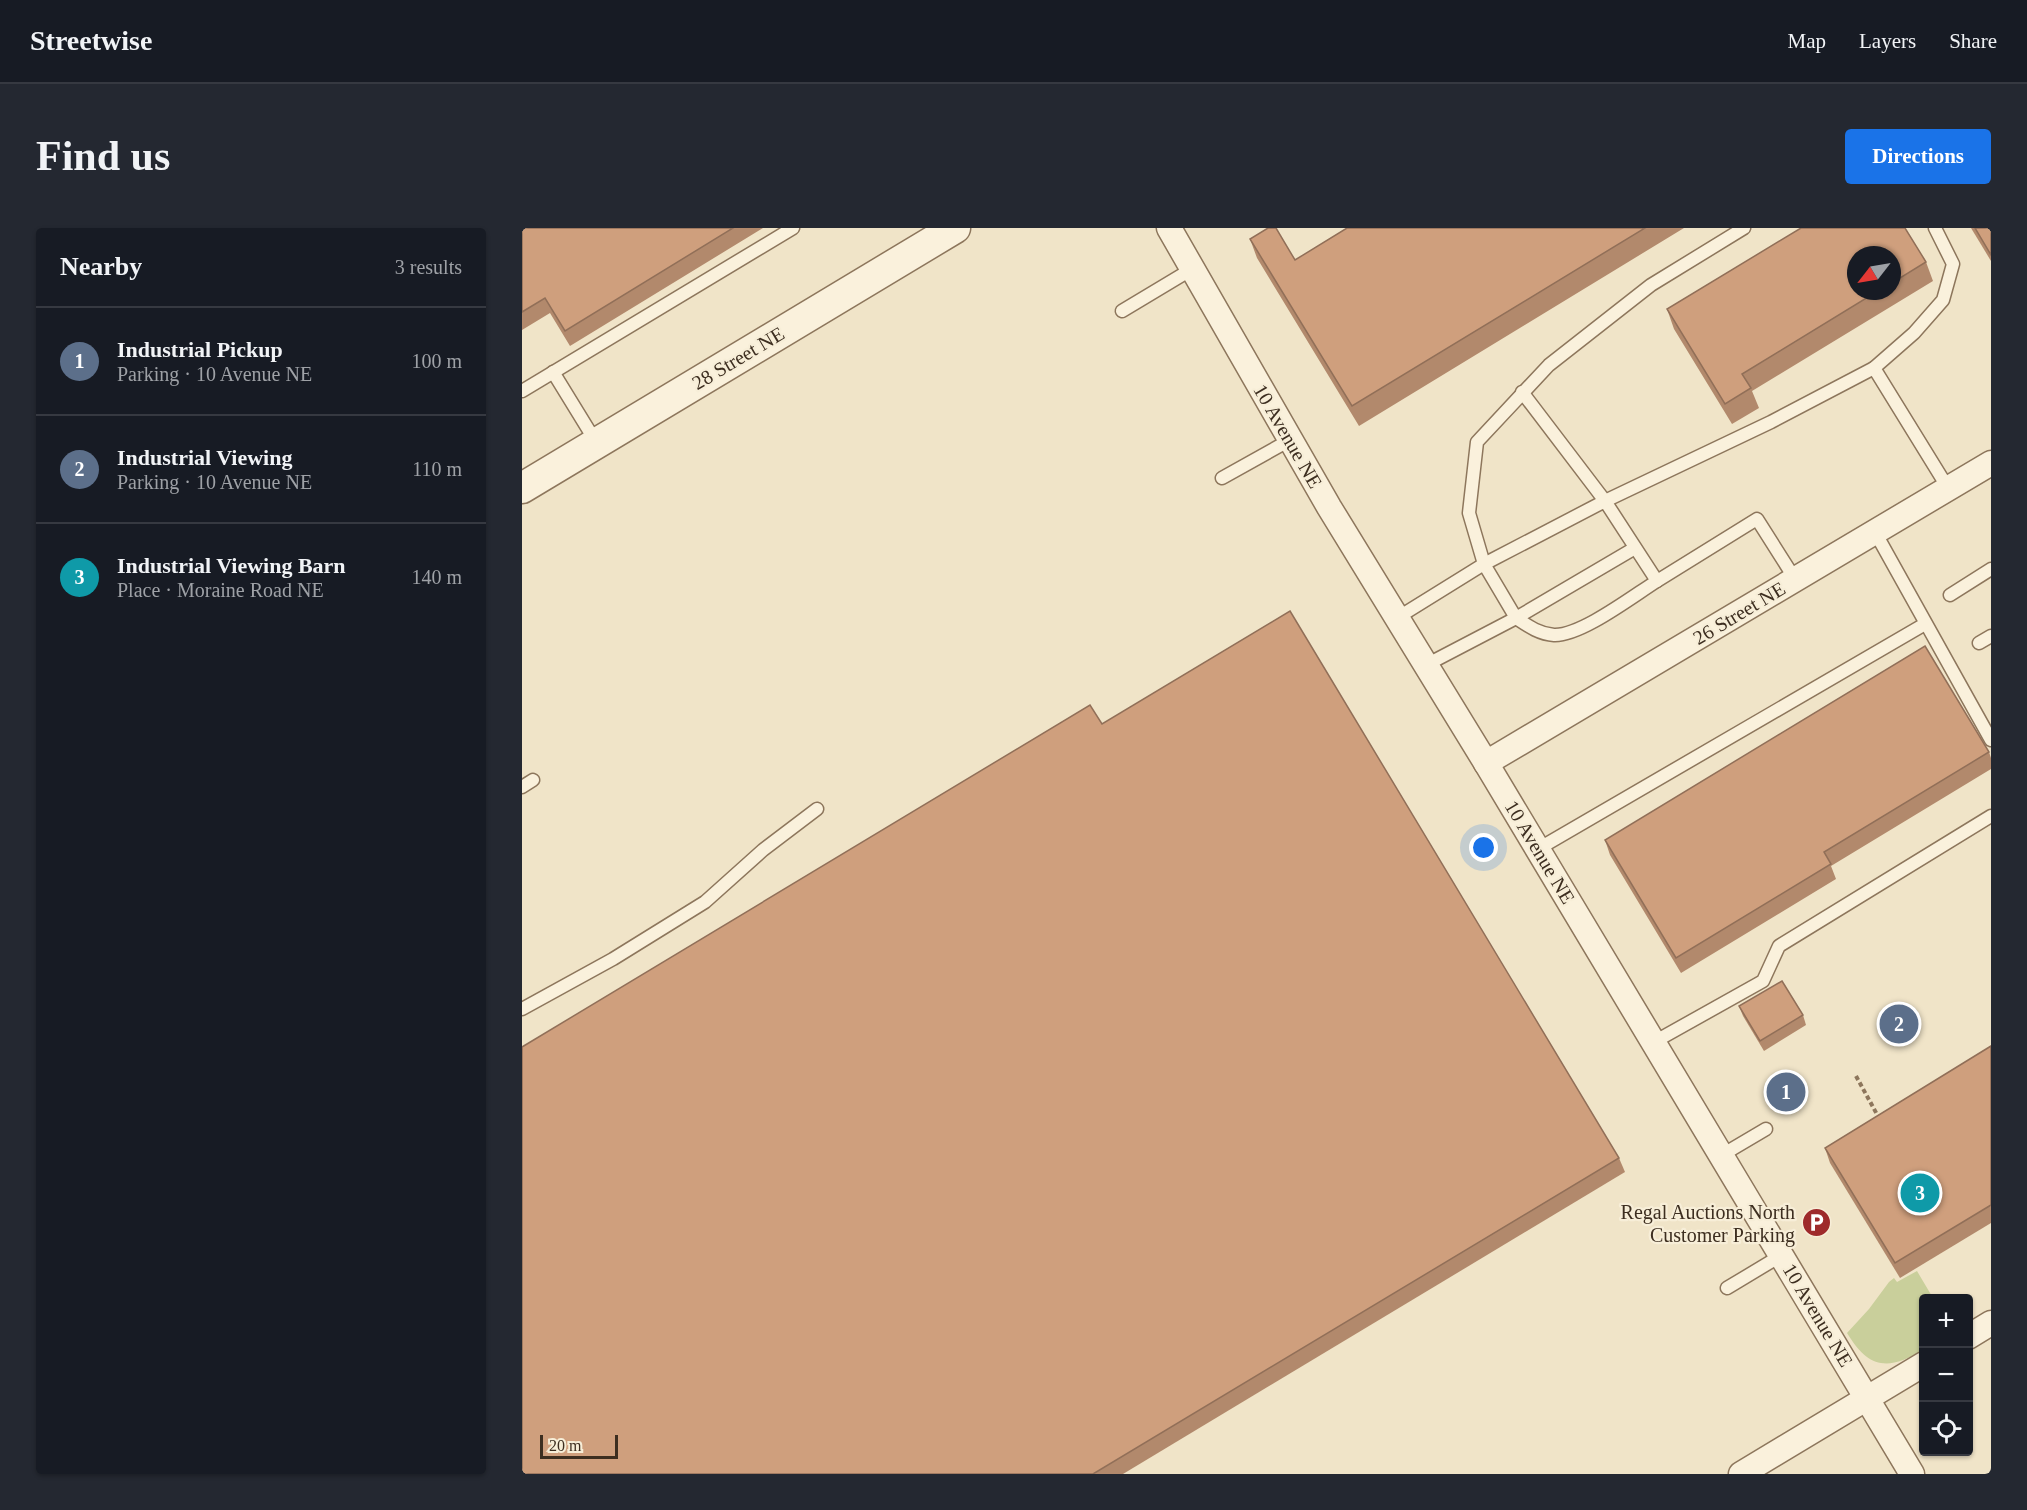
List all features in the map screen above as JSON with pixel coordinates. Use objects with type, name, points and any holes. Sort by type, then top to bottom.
[{"type":"street","name":"28 Street NE","points":[[522,488],[955,228]]},
{"type":"street","name":"10 Avenue NE","points":[[1169,228],[1290,440],[1912,1474]]},
{"type":"street","name":"26 Street NE","points":[[1486,763],[1991,463]]},
{"type":"street","points":[[1973,1334],[1991,1323]]},
{"type":"street","points":[[1741,1474],[1919,1366]]},
{"type":"lane","points":[[522,391],[794,228]]},
{"type":"lane","points":[[1744,228],[1651,285],[1549,365],[1522,393],[1477,442],[1470,513],[1484,564],[1516,618],[1538,632],[1555,635],[1577,630],[1757,519],[1795,579]]},
{"type":"lane","points":[[1397,618],[1484,564],[1605,501],[1771,422],[1874,368],[1914,333],[1943,300],[1953,264],[1935,228]]},
{"type":"lane","points":[[1122,311],[1192,269]]},
{"type":"lane","points":[[1874,368],[1948,488]]},
{"type":"lane","points":[[553,372],[597,443]]},
{"type":"lane","points":[[1522,393],[1605,501],[1657,581]]},
{"type":"lane","points":[[1222,477],[1290,440]]},
{"type":"lane","points":[[1875,532],[1991,740]]},
{"type":"lane","points":[[1426,665],[1516,618],[1635,548]]},
{"type":"lane","points":[[1950,595],[1991,569]]},
{"type":"lane","points":[[1538,849],[1925,624]]},
{"type":"lane","points":[[1979,643],[1991,636]]},
{"type":"lane","points":[[522,1009],[613,959],[705,902],[763,850],[817,809]]},
{"type":"lane","points":[[1654,1042],[1763,981],[1779,946],[1991,816]]},
{"type":"lane","points":[[1722,1155],[1766,1129]]},
{"type":"lane","points":[[1727,1288],[1782,1255]]},
{"type":"path","points":[[1856,1076],[1883,1122]]},
{"type":"green space","points":[[1917,1271],[1931,1294],[1919,1294],[1919,1352],[1899,1361],[1880,1363],[1863,1354],[1847,1333],[1889,1282],[1894,1278],[1897,1282]]},
{"type":"building","points":[[522,228],[733,228],[565,331],[545,298],[522,312]]},
{"type":"building","points":[[1268,228],[1276,228],[1295,260],[1347,228],[1645,228],[1352,406],[1250,239]]},
{"type":"building","points":[[1801,228],[1905,228],[1926,262],[1901,277],[1901,246],[1847,246],[1847,300],[1863,300],[1742,374],[1751,388],[1725,404],[1667,309]]},
{"type":"building","points":[[1975,228],[1991,228],[1991,255]]},
{"type":"building","points":[[1290,611],[1619,1158],[1093,1474],[522,1474],[522,1047],[1090,705],[1102,724]]},
{"type":"building","points":[[1925,646],[1989,752],[1824,852],[1831,864],[1676,958],[1605,840]]},
{"type":"building","points":[[1782,981],[1803,1015],[1760,1041],[1739,1006]]},
{"type":"building","points":[[1991,1046],[1991,1205],[1895,1263],[1825,1148]]},
{"type":"place","name":"Industrial Viewing","points":[[1899,1024]]},
{"type":"place","name":"Industrial Pickup","points":[[1786,1092]]},
{"type":"place","name":"Industrial Viewing Barn","points":[[1920,1193]]},
{"type":"place","name":"Regal Auctions North Customer Parking","points":[[1816,1223]]}]
